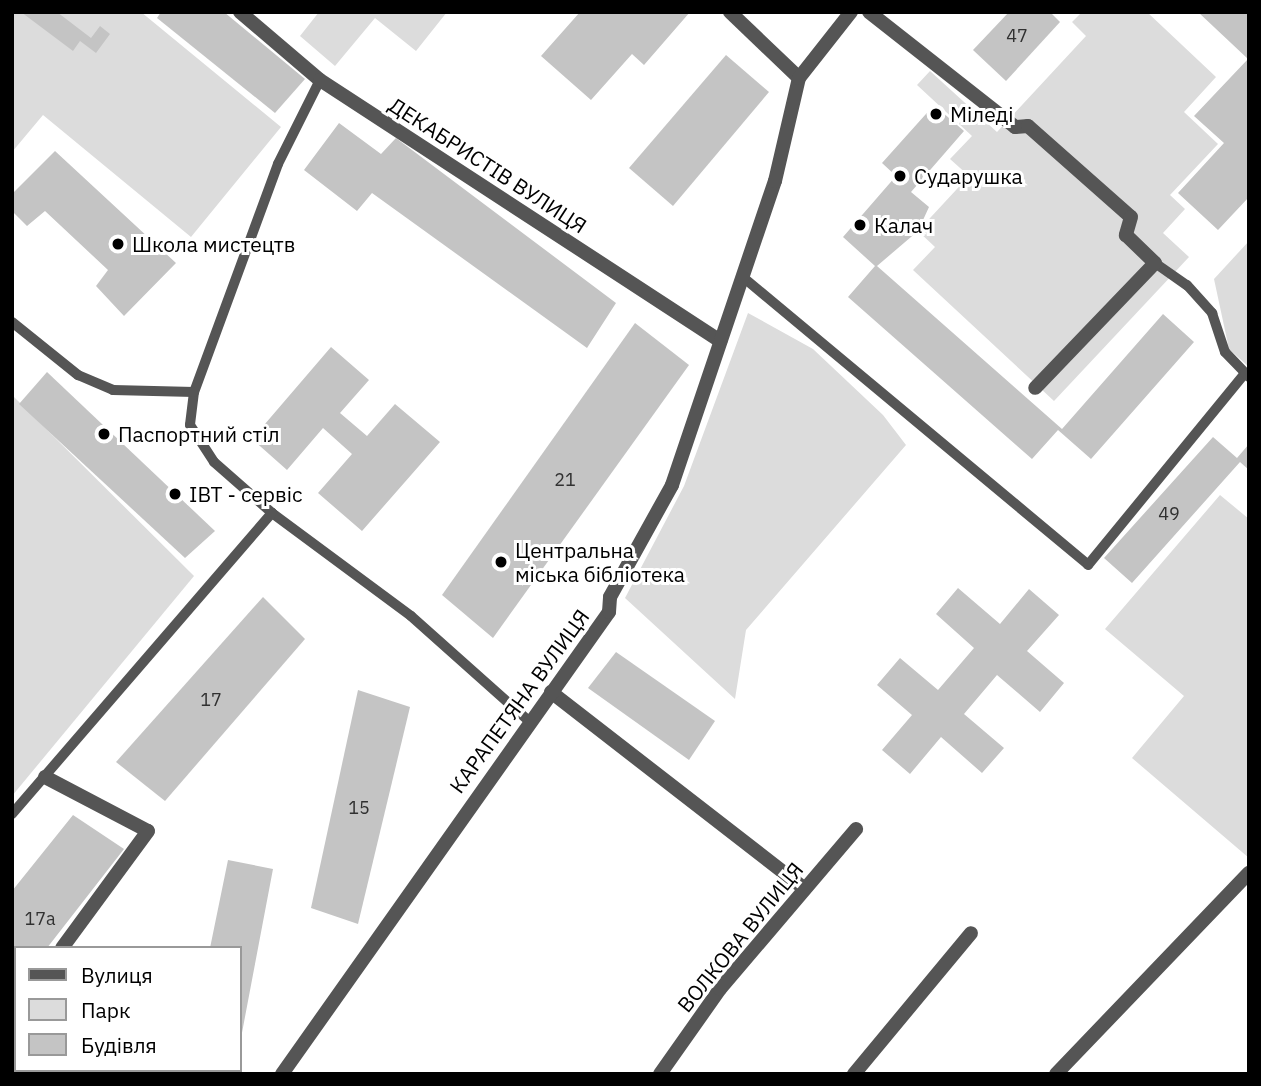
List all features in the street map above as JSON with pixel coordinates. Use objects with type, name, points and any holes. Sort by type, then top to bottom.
[{"type":"street","name":"ДЕКАБРИСТІВ ВУЛИЦЯ","points":[[240,12],[320,80],[721,341]]},
{"type":"street","points":[[730,12],[799,78]]},
{"type":"street","name":"КАРАПЕТЯНА ВУЛИЦЯ","points":[[282,1074],[609,612],[610,597],[672,485],[775,181],[799,78],[851,12]]},
{"type":"street","points":[[869,12],[1015,127],[1028,126],[1131,217],[1126,235],[1155,263],[1035,388]]},
{"type":"street","points":[[551,692],[805,889]]},
{"type":"street","points":[[46,777],[148,831],[63,946]]},
{"type":"street","name":"ВОЛКОВА ВУЛИЦЯ","points":[[660,1074],[720,989],[856,829]]},
{"type":"street","points":[[1056,1074],[1249,873]]},
{"type":"street","points":[[855,1074],[971,933]]},
{"type":"lane","points":[[320,80],[278,164],[194,392],[190,425],[214,462],[272,513],[411,616],[530,722]]},
{"type":"lane","points":[[744,278],[1088,565],[1247,375],[1226,352],[1212,313],[1187,285],[1155,263]]},
{"type":"lane","points":[[12,322],[78,375],[113,390],[194,392]]},
{"type":"lane","points":[[12,814],[272,513]]},
{"type":"green space","points":[[12,12],[141,12],[281,127],[191,237],[43,115],[12,152]]},
{"type":"green space","points":[[319,12],[447,12],[416,51],[375,18],[335,66],[300,36]]},
{"type":"green space","points":[[1082,12],[1147,12],[1216,77],[1184,112],[1218,144],[1170,195],[1185,209],[1163,233],[1189,257],[1054,401],[913,270],[935,247],[918,231],[969,176],[950,159],[972,136],[917,85],[930,71],[997,132],[1086,36],[1072,22]]},
{"type":"green space","points":[[1249,241],[1249,367],[1229,349],[1214,279]]},
{"type":"green space","points":[[748,313],[813,349],[883,415],[906,445],[746,630],[735,699],[625,598],[684,486]]},
{"type":"green space","points":[[12,395],[194,576],[12,796]]},
{"type":"green space","points":[[1220,495],[1249,519],[1249,858],[1132,758],[1184,696],[1105,629]]},
{"type":"building","points":[[21,12],[57,12],[91,38],[100,26],[110,34],[96,53],[80,41],[73,51]]},
{"type":"building","points":[[161,12],[224,12],[305,79],[275,113],[157,18]]},
{"type":"building","points":[[580,12],[690,12],[644,65],[632,54],[591,100],[541,56]]},
{"type":"building","points":[[1009,12],[1050,12],[1060,22],[1006,81],[973,50]]},
{"type":"building","points":[[1198,12],[1249,12],[1249,197],[1218,230],[1178,193],[1224,143],[1194,116],[1248,59]]},
{"type":"building","points":[[726,55],[769,92],[673,206],[629,168]]},
{"type":"building","points":[[934,105],[964,131],[911,192],[929,207],[918,231],[877,266],[1062,429],[1163,314],[1194,342],[1091,459],[1058,430],[1032,459],[848,297],[875,266],[843,237],[896,176],[882,163]]},
{"type":"building","points":[[339,123],[381,154],[396,138],[616,303],[587,348],[372,193],[357,211],[304,170]]},
{"type":"building","name":"Школа мистецтв","points":[[55,151],[176,263],[124,316],[96,286],[108,270],[45,211],[27,226],[12,211],[12,194]]},
{"type":"building","points":[[635,323],[689,365],[493,638],[442,595]]},
{"type":"building","points":[[331,347],[369,380],[340,413],[367,436],[395,404],[440,442],[362,531],[318,493],[352,454],[323,428],[287,470],[252,439]]},
{"type":"building","points":[[47,372],[215,531],[185,558],[19,404]]},
{"type":"building","points":[[1213,437],[1237,458],[1249,444],[1249,470],[1240,462],[1132,583],[1104,558]]},
{"type":"building","points":[[958,588],[1000,624],[1029,589],[1059,615],[1027,651],[1064,683],[1040,712],[997,675],[964,714],[1004,748],[982,773],[941,737],[910,774],[882,750],[912,715],[877,685],[900,658],[938,690],[974,648],[936,614]]},
{"type":"building","points":[[263,597],[305,639],[165,801],[116,762]]},
{"type":"building","points":[[616,652],[715,721],[689,760],[588,688]]},
{"type":"building","points":[[358,690],[410,707],[358,924],[311,908]]},
{"type":"building","points":[[73,815],[124,849],[49,946],[14,946],[12,992],[12,891]]},
{"type":"building","points":[[228,860],[273,869],[242,1033],[242,946],[210,946]]},
{"type":"building","points":[[50,1072],[99,1072],[99,1074]]},
{"type":"place","name":"Міледі","points":[[936,114]]},
{"type":"place","name":"Сударушка","points":[[900,176]]},
{"type":"place","name":"Калач","points":[[860,225]]},
{"type":"place","name":"Школа мистецтв","points":[[118,244]]},
{"type":"place","name":"Паспортний стіл","points":[[104,434]]},
{"type":"place","name":"ІВТ - сервіс","points":[[175,494]]},
{"type":"place","name":"Центральна міська бібліотека","points":[[501,562]]}]
